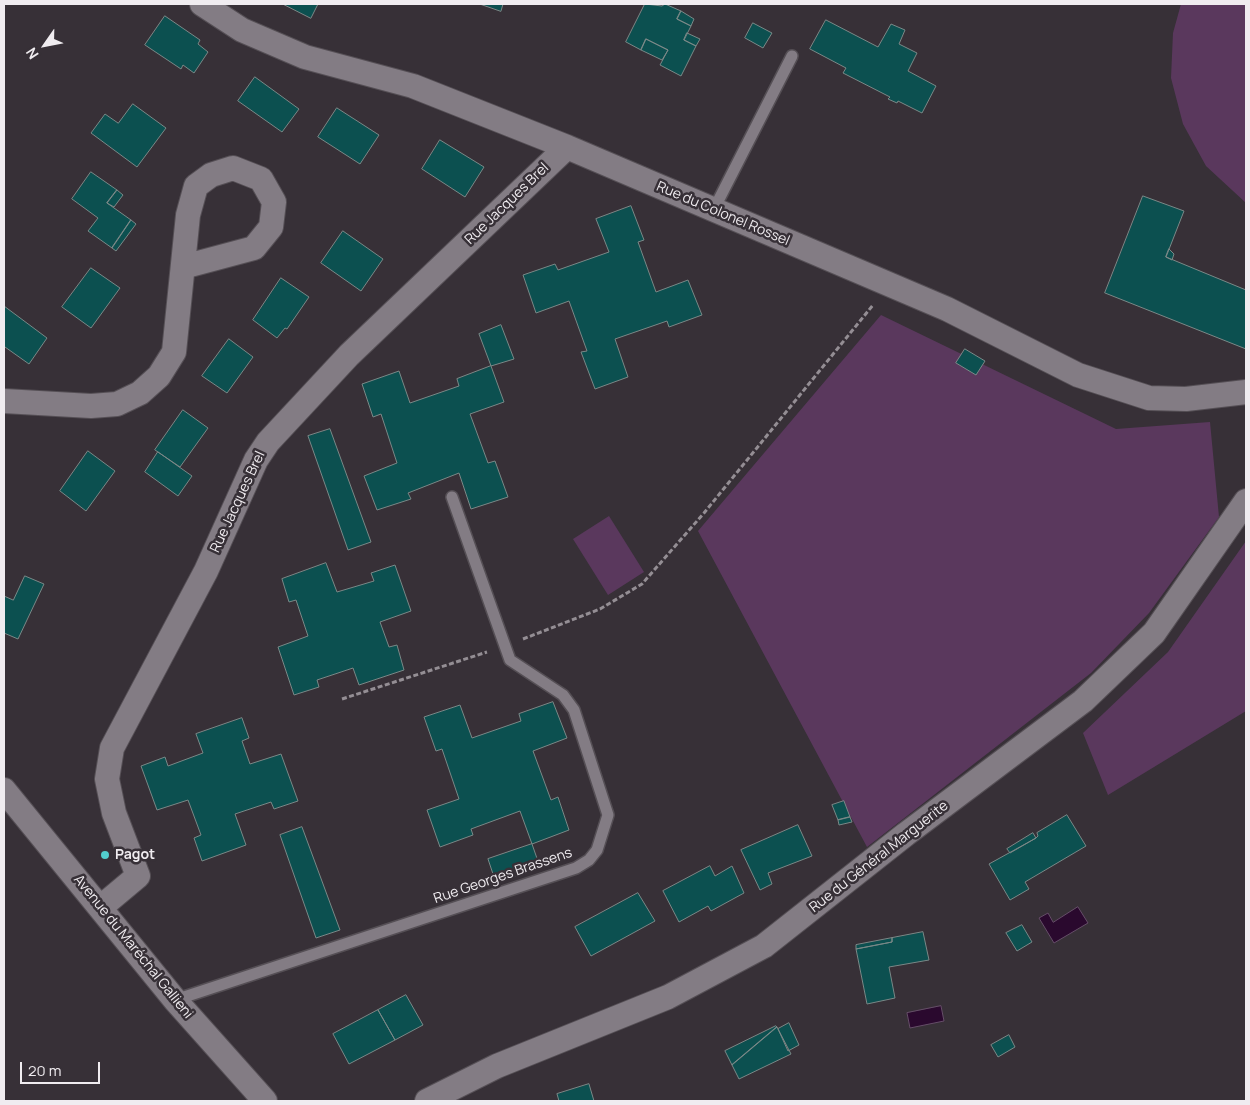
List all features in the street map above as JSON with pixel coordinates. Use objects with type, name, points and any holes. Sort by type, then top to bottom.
[{"type":"street","name":"Rue du Colonel Rossel","points":[[202,4],[242,30],[305,57],[413,86],[567,147],[946,309],[1078,375],[1149,398],[1186,399],[1246,392]]},
{"type":"street","name":"Rue Jacques Brel","points":[[101,907],[138,876],[114,813],[110,796],[107,779],[112,748],[206,571],[256,460],[268,442],[330,374],[567,147]]},
{"type":"street","points":[[4,401],[91,406],[117,404],[140,392],[159,376],[174,352],[188,215],[196,186],[211,175],[233,168],[261,179],[274,202],[272,227],[254,248],[183,267]]},
{"type":"street","name":"Rue du Général Marguerite","points":[[427,1101],[497,1066],[668,997],[764,946],[906,834],[1084,701],[1154,633],[1246,501]]},
{"type":"street","name":"Avenue du Maréchal Gallieni","points":[[4,790],[175,1000],[265,1101]]},
{"type":"lane","points":[[713,210],[792,56]]},
{"type":"lane","name":"Rue Georges Brassens","points":[[175,1000],[576,868],[589,860],[597,850],[608,815],[574,710],[563,695],[510,660],[452,497]]},
{"type":"path","points":[[342,699],[505,646],[600,609],[642,584],[704,513],[889,284]]},
{"type":"shaded area","points":[[1181,4],[1246,4],[1246,203],[1206,166],[1183,124],[1171,78],[1173,33]]},
{"type":"shaded area","points":[[881,315],[1116,429],[1210,422],[1219,517],[1149,613],[1091,673],[867,847],[698,531]]},
{"type":"shaded area","points":[[609,516],[644,572],[608,595],[573,539]]},
{"type":"shaded area","points":[[1246,541],[1246,711],[1108,795],[1083,733],[1168,652]]},
{"type":"shaded area","points":[[1078,907],[1088,923],[1054,943],[1039,918],[1048,913],[1053,922]]},
{"type":"shaded area","points":[[941,1006],[944,1021],[910,1028],[907,1013]]},
{"type":"building","points":[[283,4],[318,4],[311,18]]},
{"type":"building","points":[[480,4],[503,4],[501,11]]},
{"type":"building","points":[[645,4],[662,6],[665,4],[681,11],[677,19],[691,26],[684,40],[696,46],[681,76],[660,65],[668,50],[646,39],[641,50],[626,42]]},
{"type":"building","points":[[681,11],[694,19],[691,26],[677,19]]},
{"type":"building","points":[[165,16],[200,40],[198,44],[208,52],[194,73],[183,65],[181,69],[145,45]]},
{"type":"building","points":[[826,20],[878,47],[891,24],[905,30],[899,44],[917,53],[908,71],[936,86],[922,113],[898,101],[897,103],[888,99],[890,97],[843,73],[846,68],[810,49]]},
{"type":"building","points":[[753,23],[772,33],[763,48],[745,38]]},
{"type":"building","points":[[687,33],[700,39],[696,46],[684,40]]},
{"type":"building","points":[[646,39],[668,50],[662,60],[641,50]]},
{"type":"building","points":[[255,77],[299,109],[282,132],[238,101]]},
{"type":"building","points":[[133,104],[166,128],[137,167],[91,133],[105,114],[118,123]]},
{"type":"building","points":[[337,108],[379,135],[360,164],[318,137]]},
{"type":"building","points":[[440,140],[484,167],[465,197],[422,169]]},
{"type":"building","points":[[91,172],[117,190],[107,203],[131,220],[112,248],[88,231],[98,218],[72,199]]},
{"type":"building","points":[[117,190],[123,195],[114,207],[107,203]]},
{"type":"building","points":[[1143,196],[1184,211],[1166,257],[1246,290],[1246,349],[1105,293]]},
{"type":"building","points":[[631,206],[644,240],[638,242],[656,292],[688,280],[702,315],[669,327],[667,321],[615,339],[628,377],[595,389],[581,352],[587,351],[569,301],[536,313],[523,275],[555,264],[558,270],[609,252],[596,219]]},
{"type":"building","points":[[131,220],[136,224],[116,251],[112,248]]},
{"type":"building","points":[[343,231],[383,259],[361,291],[321,263]]},
{"type":"building","points":[[1169,249],[1174,254],[1172,260],[1166,257]]},
{"type":"building","points":[[91,268],[120,288],[91,328],[62,307]]},
{"type":"building","points":[[281,278],[309,297],[287,329],[285,328],[277,338],[253,320]]},
{"type":"building","points":[[4,306],[47,338],[29,364],[4,348]]},
{"type":"building","points":[[501,325],[514,359],[491,366],[479,334]]},
{"type":"building","points":[[229,339],[253,357],[227,393],[202,376]]},
{"type":"building","points":[[965,349],[985,361],[976,375],[956,363]]},
{"type":"building","points":[[491,366],[504,402],[470,414],[488,463],[495,461],[508,497],[471,509],[459,473],[408,493],[411,499],[377,510],[364,476],[397,463],[381,414],[373,417],[362,384],[399,371],[410,403],[459,386],[457,379]]},
{"type":"building","points":[[183,410],[208,428],[180,467],[155,450]]},
{"type":"building","points":[[330,429],[371,542],[348,550],[308,436]]},
{"type":"building","points":[[88,451],[115,471],[86,511],[60,491]]},
{"type":"building","points":[[158,452],[192,476],[178,496],[145,472]]},
{"type":"building","points":[[326,563],[337,592],[374,581],[371,573],[395,565],[411,611],[380,622],[389,647],[397,645],[404,670],[359,685],[353,668],[317,680],[319,687],[294,695],[278,647],[308,636],[296,600],[289,602],[282,579]]},
{"type":"building","points":[[25,576],[44,584],[18,639],[4,633],[4,596],[13,600]]},
{"type":"building","points":[[553,702],[567,738],[533,751],[551,800],[558,797],[569,830],[532,844],[520,811],[471,829],[473,835],[440,847],[427,810],[459,799],[442,749],[436,751],[424,717],[460,705],[472,738],[521,721],[519,714]]},
{"type":"building","points":[[242,718],[249,738],[242,741],[250,764],[281,754],[298,801],[274,809],[271,802],[235,814],[246,845],[202,861],[194,838],[201,835],[188,800],[157,810],[141,766],[165,757],[168,766],[203,753],[196,734]]},
{"type":"building","points":[[844,801],[850,817],[838,820],[832,805]]},
{"type":"building","points":[[1067,815],[1086,846],[1025,882],[1029,889],[1010,900],[989,864],[1036,838],[1038,836],[1037,833]]},
{"type":"building","points":[[850,817],[852,822],[839,825],[838,820]]},
{"type":"building","points":[[798,825],[812,856],[768,873],[772,884],[760,890],[741,850]]},
{"type":"building","points":[[302,827],[340,930],[316,938],[280,835]]},
{"type":"building","points":[[1033,833],[1036,838],[1010,853],[1007,849]]},
{"type":"building","points":[[532,844],[540,867],[496,883],[488,859]]},
{"type":"building","points":[[710,866],[715,876],[732,866],[744,893],[711,911],[708,906],[679,922],[663,891]]},
{"type":"building","points":[[638,893],[655,921],[591,956],[575,927]]},
{"type":"building","points":[[1022,925],[1032,942],[1017,951],[1006,933]]},
{"type":"building","points":[[923,932],[929,960],[889,967],[895,998],[867,1004],[856,949],[892,942],[892,938]]},
{"type":"building","points":[[892,938],[892,942],[856,949],[856,945]]},
{"type":"building","points":[[406,995],[423,1025],[395,1040],[378,1010]]},
{"type":"building","points":[[378,1010],[395,1040],[349,1064],[333,1034]]},
{"type":"building","points":[[789,1023],[799,1045],[788,1051],[778,1029]]},
{"type":"building","points":[[777,1027],[732,1065],[725,1051]]},
{"type":"building","points":[[777,1027],[791,1054],[739,1079],[732,1065]]},
{"type":"building","points":[[1009,1035],[1015,1047],[998,1057],[991,1045]]},
{"type":"building","points":[[589,1084],[594,1101],[559,1101],[557,1094]]},
{"type":"place","name":"Pagot","points":[[105,855]]}]
